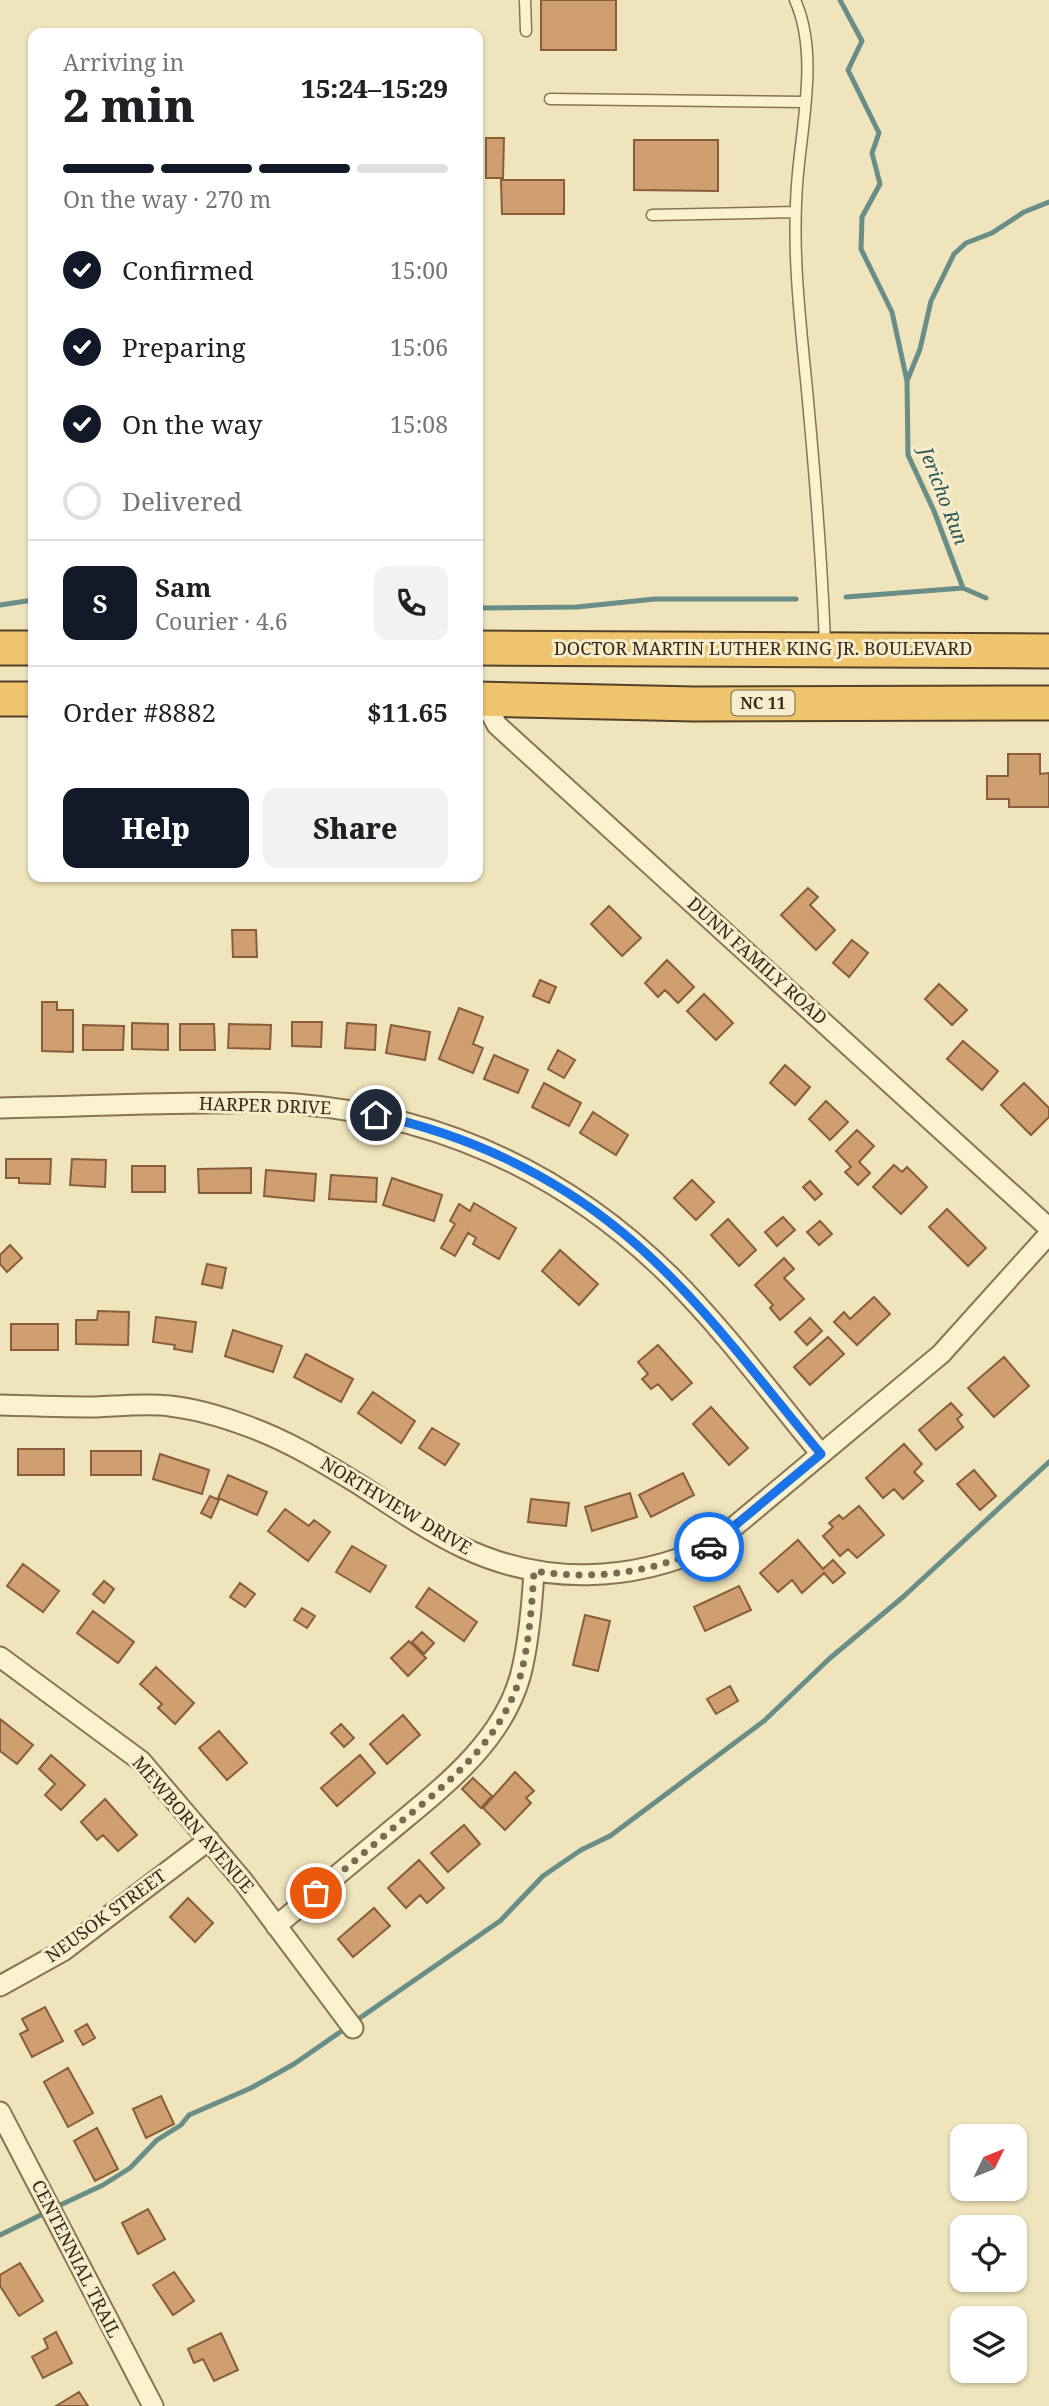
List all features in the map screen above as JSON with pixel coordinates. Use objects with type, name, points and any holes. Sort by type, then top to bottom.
[{"type":"highway","points":[[0,648],[28,648]]},
{"type":"highway","name":"DOCTOR MARTIN LUTHER KING JR. BOULEVARD","points":[[483,648],[1049,651]]},
{"type":"highway","name":"NC 11","points":[[483,694],[694,704],[1049,703]]},
{"type":"highway","points":[[0,699],[28,699]]},
{"type":"street","name":"DUNN FAMILY ROAD","points":[[483,701],[497,725],[1049,1228]]},
{"type":"street","name":"HARPER DRIVE","points":[[0,1108],[126,1103],[294,1103],[403,1121],[482,1148],[555,1185],[625,1234],[710,1320],[821,1454]]},
{"type":"street","name":"NORTHVIEW DRIVE","points":[[0,1405],[169,1406],[209,1414],[286,1442],[463,1548],[507,1565],[576,1576],[624,1573],[647,1569],[711,1546],[941,1354],[1049,1234]]},
{"type":"street","points":[[276,1926],[464,1768],[488,1739],[520,1677],[534,1571]]},
{"type":"street","name":"MEWBORN AVENUE","points":[[0,1657],[129,1751],[171,1795],[209,1840],[353,2028]]},
{"type":"street","name":"NEUSOK STREET","points":[[0,1986],[64,1951],[209,1840]]},
{"type":"street","name":"CENTENNIAL TRAIL","points":[[0,2112],[153,2406]]},
{"type":"lane","points":[[525,0],[526,31]]},
{"type":"lane","points":[[795,0],[801,13],[808,51],[794,212],[795,265],[821,547],[826,649]]},
{"type":"lane","points":[[550,99],[804,102]]},
{"type":"lane","points":[[652,215],[794,212]]},
{"type":"building","points":[[541,0],[616,0],[616,50],[541,50]]},
{"type":"building","points":[[486,138],[504,138],[503,178],[486,178]]},
{"type":"building","points":[[634,140],[718,140],[718,191],[634,190]]},
{"type":"building","points":[[501,180],[564,180],[564,214],[502,214]]},
{"type":"building","points":[[1008,754],[1040,754],[1040,774],[1049,773],[1049,807],[1009,807],[1009,799],[987,799],[987,776],[1008,776]]},
{"type":"building","points":[[808,888],[818,897],[810,905],[835,930],[816,950],[781,915]]},
{"type":"building","points":[[609,906],[641,938],[622,956],[591,924]]},
{"type":"building","points":[[232,930],[256,930],[257,957],[233,957]]},
{"type":"building","points":[[852,940],[868,953],[849,977],[833,963]]},
{"type":"building","points":[[667,960],[694,987],[678,1003],[665,990],[658,997],[645,983]]},
{"type":"building","points":[[540,980],[556,987],[549,1003],[533,996]]},
{"type":"building","points":[[939,984],[967,1010],[952,1025],[925,999]]},
{"type":"building","points":[[704,994],[733,1023],[716,1040],[687,1011]]},
{"type":"building","points":[[42,1002],[57,1002],[57,1010],[73,1010],[73,1052],[42,1051]]},
{"type":"building","points":[[459,1008],[483,1017],[473,1044],[483,1048],[473,1073],[439,1059]]},
{"type":"building","points":[[292,1022],[322,1022],[321,1047],[292,1046]]},
{"type":"building","points":[[132,1023],[168,1024],[168,1050],[132,1049]]},
{"type":"building","points":[[347,1023],[376,1025],[375,1050],[345,1048]]},
{"type":"building","points":[[180,1024],[214,1024],[215,1050],[180,1050]]},
{"type":"building","points":[[229,1024],[271,1025],[270,1049],[228,1048]]},
{"type":"building","points":[[83,1025],[124,1026],[123,1050],[83,1050]]},
{"type":"building","points":[[391,1025],[430,1032],[425,1060],[386,1053]]},
{"type":"building","points":[[963,1041],[998,1071],[982,1090],[947,1059]]},
{"type":"building","points":[[558,1050],[575,1060],[564,1078],[548,1069]]},
{"type":"building","points":[[494,1055],[528,1070],[518,1093],[484,1079]]},
{"type":"building","points":[[785,1065],[810,1087],[795,1105],[770,1083]]},
{"type":"building","points":[[544,1083],[581,1103],[569,1126],[532,1107]]},
{"type":"building","points":[[1024,1083],[1049,1108],[1049,1117],[1031,1135],[1001,1105]]},
{"type":"building","points":[[826,1101],[848,1122],[830,1140],[809,1119]]},
{"type":"building","points":[[593,1112],[628,1135],[616,1155],[580,1133]]},
{"type":"building","points":[[857,1130],[874,1146],[859,1162],[870,1173],[858,1185],[845,1172],[851,1167],[836,1151]]},
{"type":"building","points":[[6,1159],[51,1159],[50,1184],[19,1183],[19,1178],[6,1178]]},
{"type":"building","points":[[72,1159],[106,1160],[105,1187],[70,1185]]},
{"type":"building","points":[[894,1165],[902,1172],[907,1167],[927,1187],[901,1214],[873,1187]]},
{"type":"building","points":[[132,1166],[165,1166],[165,1192],[132,1192]]},
{"type":"building","points":[[251,1168],[251,1193],[199,1193],[198,1169]]},
{"type":"building","points":[[266,1170],[316,1174],[314,1201],[264,1196]]},
{"type":"building","points":[[331,1175],[377,1178],[376,1202],[329,1199]]},
{"type":"building","points":[[392,1178],[442,1195],[434,1221],[383,1205]]},
{"type":"building","points":[[692,1180],[714,1202],[696,1220],[674,1198]]},
{"type":"building","points":[[810,1181],[822,1194],[815,1200],[803,1187]]},
{"type":"building","points":[[474,1203],[516,1228],[499,1259],[473,1244],[476,1238],[468,1233],[455,1256],[441,1248],[455,1224],[450,1221],[459,1204],[470,1211]]},
{"type":"building","points":[[947,1209],[986,1248],[968,1266],[929,1227]]},
{"type":"building","points":[[783,1217],[795,1230],[777,1246],[765,1232]]},
{"type":"building","points":[[728,1219],[756,1250],[739,1266],[711,1235]]},
{"type":"building","points":[[820,1221],[832,1234],[819,1245],[807,1232]]},
{"type":"building","points":[[10,1245],[22,1258],[7,1272],[0,1264],[0,1255]]},
{"type":"building","points":[[560,1250],[598,1284],[579,1305],[542,1271]]},
{"type":"building","points":[[784,1258],[794,1269],[784,1278],[804,1299],[780,1320],[770,1308],[773,1305],[755,1285]]},
{"type":"building","points":[[207,1264],[226,1268],[222,1288],[202,1284]]},
{"type":"building","points":[[874,1297],[890,1314],[857,1345],[834,1322],[844,1312],[850,1319]]},
{"type":"building","points":[[98,1311],[129,1312],[128,1345],[76,1344],[76,1320],[97,1320]]},
{"type":"building","points":[[156,1317],[196,1322],[192,1352],[174,1349],[175,1345],[153,1342]]},
{"type":"building","points":[[810,1318],[822,1331],[807,1345],[795,1332]]},
{"type":"building","points":[[11,1324],[58,1324],[58,1350],[11,1350]]},
{"type":"building","points":[[233,1330],[282,1346],[273,1372],[225,1356]]},
{"type":"building","points":[[828,1337],[844,1354],[810,1385],[794,1367]]},
{"type":"building","points":[[658,1345],[692,1383],[672,1400],[658,1384],[651,1389],[642,1379],[648,1374],[638,1362]]},
{"type":"building","points":[[306,1354],[353,1379],[341,1402],[294,1377]]},
{"type":"building","points":[[1004,1357],[1029,1386],[994,1417],[968,1388]]},
{"type":"building","points":[[373,1392],[415,1421],[401,1443],[358,1413]]},
{"type":"building","points":[[951,1403],[962,1415],[957,1419],[963,1427],[936,1450],[919,1430]]},
{"type":"building","points":[[711,1407],[748,1448],[729,1465],[693,1424]]},
{"type":"building","points":[[432,1428],[459,1444],[445,1465],[419,1448]]},
{"type":"building","points":[[904,1444],[922,1464],[914,1472],[923,1481],[903,1499],[894,1489],[883,1498],[866,1478]]},
{"type":"building","points":[[18,1449],[64,1449],[64,1475],[18,1475]]},
{"type":"building","points":[[91,1451],[141,1451],[141,1475],[91,1475]]},
{"type":"building","points":[[160,1454],[209,1470],[202,1494],[153,1479]]},
{"type":"building","points":[[974,1470],[996,1496],[980,1510],[957,1484]]},
{"type":"building","points":[[683,1473],[694,1495],[651,1517],[639,1495]]},
{"type":"building","points":[[228,1475],[267,1492],[257,1515],[218,1498]]},
{"type":"building","points":[[630,1493],[637,1517],[592,1531],[585,1507]]},
{"type":"building","points":[[210,1496],[219,1500],[211,1518],[201,1513]]},
{"type":"building","points":[[531,1499],[569,1503],[566,1526],[528,1522]]},
{"type":"building","points":[[859,1506],[884,1535],[857,1558],[848,1549],[840,1556],[823,1536],[833,1527],[829,1523],[839,1515],[843,1519]]},
{"type":"building","points":[[285,1509],[309,1526],[314,1520],[330,1532],[308,1561],[268,1531]]},
{"type":"building","points":[[798,1540],[823,1569],[833,1560],[845,1573],[833,1583],[824,1573],[802,1593],[792,1580],[778,1592],[760,1573]]},
{"type":"building","points":[[352,1546],[386,1566],[370,1592],[336,1572]]},
{"type":"building","points":[[23,1564],[59,1591],[43,1612],[7,1586]]},
{"type":"building","points":[[104,1581],[114,1589],[104,1603],[93,1594]]},
{"type":"building","points":[[240,1583],[255,1594],[245,1607],[230,1597]]},
{"type":"building","points":[[739,1586],[751,1610],[705,1631],[694,1607]]},
{"type":"building","points":[[429,1588],[477,1622],[464,1641],[416,1607]]},
{"type":"building","points":[[302,1608],[315,1616],[307,1628],[294,1620]]},
{"type":"building","points":[[93,1611],[134,1642],[118,1663],[77,1633]]},
{"type":"building","points":[[585,1615],[610,1621],[598,1671],[573,1665]]},
{"type":"building","points":[[422,1632],[434,1643],[424,1654],[412,1642]]},
{"type":"building","points":[[409,1641],[426,1658],[408,1676],[391,1658]]},
{"type":"building","points":[[156,1667],[194,1703],[175,1724],[158,1708],[162,1704],[140,1684]]},
{"type":"building","points":[[730,1686],[738,1701],[716,1714],[707,1699]]},
{"type":"building","points":[[403,1715],[420,1735],[387,1764],[370,1744]]},
{"type":"building","points":[[0,1719],[33,1745],[17,1764],[0,1751]]},
{"type":"building","points":[[341,1724],[354,1738],[344,1747],[331,1733]]},
{"type":"building","points":[[219,1731],[247,1763],[227,1780],[199,1748]]},
{"type":"building","points":[[51,1755],[85,1785],[61,1810],[45,1795],[55,1784],[39,1769]]},
{"type":"building","points":[[360,1755],[375,1773],[337,1806],[321,1788]]},
{"type":"building","points":[[515,1772],[534,1791],[526,1798],[531,1803],[505,1830],[483,1808]]},
{"type":"building","points":[[473,1778],[492,1796],[481,1808],[462,1789]]},
{"type":"building","points":[[105,1799],[137,1835],[118,1851],[103,1835],[97,1840],[81,1822]]},
{"type":"building","points":[[464,1825],[480,1844],[448,1872],[431,1853]]},
{"type":"building","points":[[419,1860],[444,1888],[427,1903],[420,1895],[406,1908],[388,1888]]},
{"type":"building","points":[[188,1898],[213,1923],[195,1942],[170,1917]]},
{"type":"building","points":[[374,1908],[390,1926],[353,1957],[338,1939]]},
{"type":"building","points":[[45,2007],[63,2041],[32,2057],[20,2034],[28,2030],[22,2019]]},
{"type":"building","points":[[87,2024],[95,2038],[83,2045],[75,2031]]},
{"type":"building","points":[[68,2068],[93,2113],[68,2127],[44,2082]]},
{"type":"building","points":[[161,2096],[174,2124],[146,2138],[133,2109]]},
{"type":"building","points":[[97,2128],[118,2169],[95,2181],[74,2141]]},
{"type":"building","points":[[148,2209],[165,2239],[138,2254],[122,2223]]},
{"type":"building","points":[[20,2263],[43,2301],[19,2316],[0,2286],[0,2275]]},
{"type":"building","points":[[174,2272],[194,2301],[173,2315],[153,2285]]},
{"type":"building","points":[[56,2332],[72,2363],[43,2378],[32,2357],[48,2348],[44,2339]]},
{"type":"building","points":[[221,2333],[238,2370],[214,2381],[203,2359],[194,2363],[188,2349]]},
{"type":"building","points":[[79,2392],[88,2406],[56,2406]]},
{"type":"waterway","name":"Jericho Run","points":[[840,0],[862,41],[848,70],[879,133],[872,153],[880,184],[862,217],[861,249],[892,312],[907,381],[908,455],[934,511],[963,588],[986,598]]},
{"type":"waterway","points":[[907,381],[920,349],[931,301],[954,254],[966,243],[992,233],[1024,212],[1049,202]]},
{"type":"waterway","points":[[846,597],[963,588]]},
{"type":"waterway","points":[[483,608],[577,607],[655,599],[796,599]]},
{"type":"waterway","points":[[0,605],[28,601]]},
{"type":"waterway","points":[[354,2022],[500,1921],[543,1876],[581,1850],[610,1836],[764,1721],[829,1659],[903,1597],[1049,1462]]},
{"type":"waterway","points":[[56,2207],[103,2185],[130,2168],[157,2140],[181,2125],[189,2115],[251,2088],[294,2064],[346,2028]]},
{"type":"waterway","points":[[0,2235],[47,2212]]},
{"type":"way so far","points":[[316,1893],[464,1768],[488,1739],[520,1677],[534,1571],[576,1576],[624,1573],[670,1563],[709,1547]]},
{"type":"route","points":[[376,1115],[430,1129],[507,1159],[579,1200],[625,1234],[710,1320],[821,1454],[709,1547]]}]
